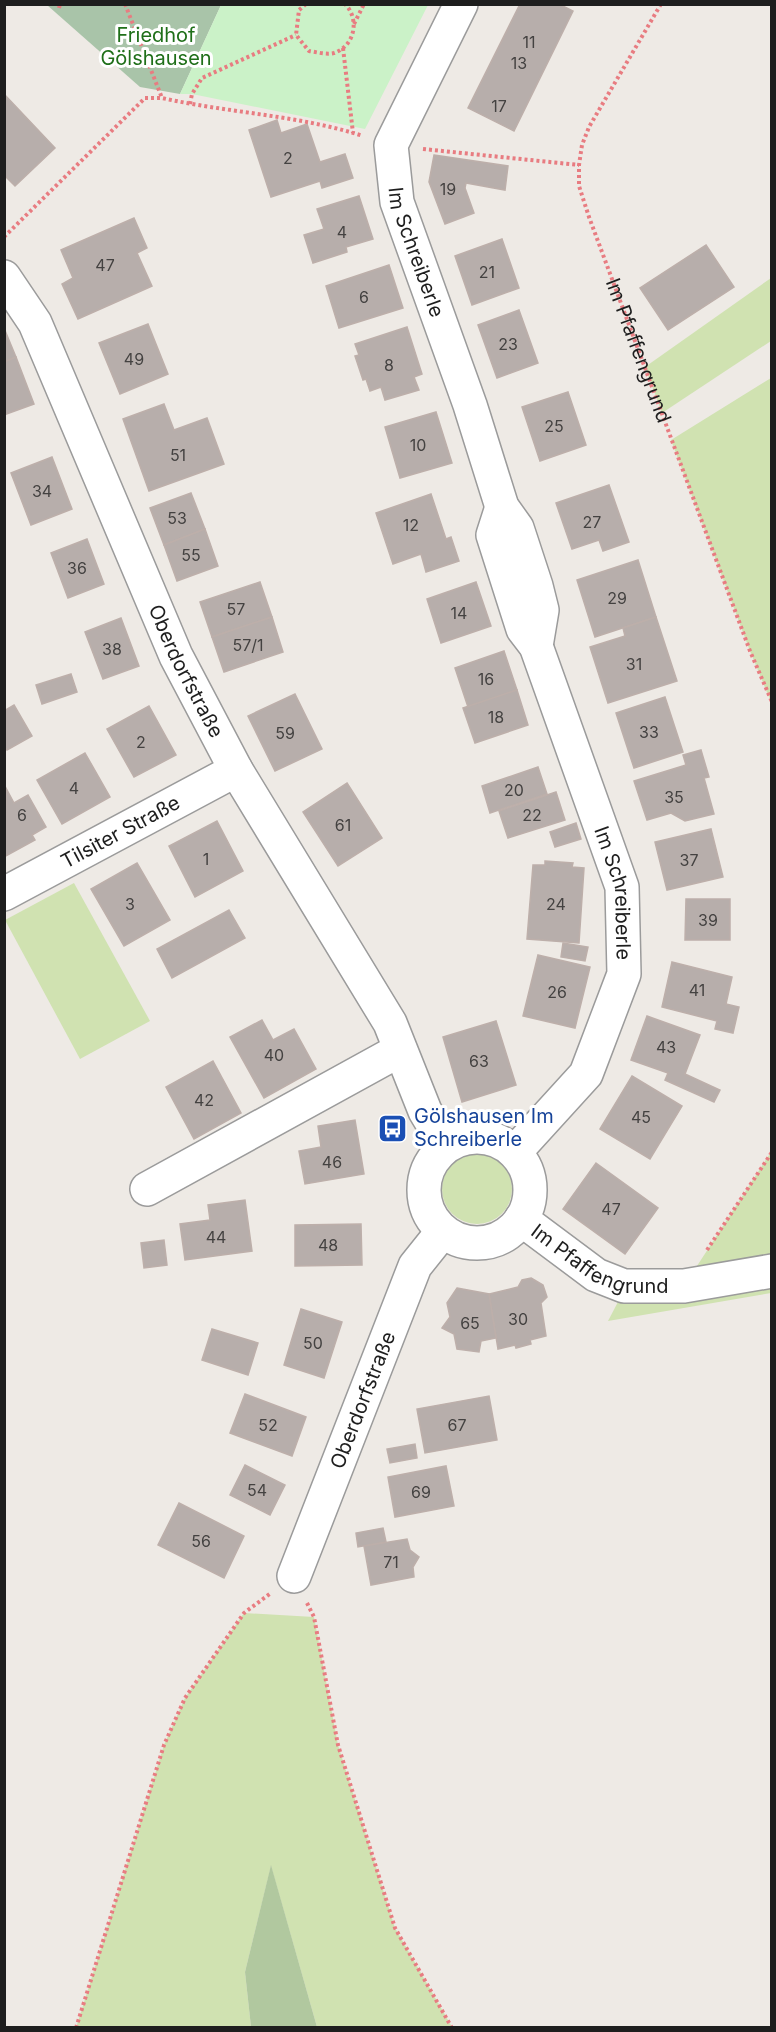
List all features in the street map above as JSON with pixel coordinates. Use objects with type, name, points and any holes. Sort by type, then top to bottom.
[{"type":"street","name":"Im Schreiberle","points":[[461,4],[391,145],[397,202],[470,405],[502,507],[493,535],[523,629],[536,646],[622,887],[624,974],[586,1074],[515,1152]]},
{"type":"street","name":"Oberdorfstraße","points":[[4,278],[35,322],[176,656],[236,770],[390,1023],[424,1111],[447,1146]]},
{"type":"street","name":"Tilsiter Straße","points":[[4,894],[236,770]]},
{"type":"street","points":[[147,1189],[400,1050]]},
{"type":"street","points":[[482,1137],[500,1142],[515,1152],[528,1173],[530,1197],[521,1219],[513,1229],[491,1241],[466,1242],[443,1231],[427,1208],[424,1195],[424,1181],[436,1156],[457,1140],[482,1137]]},
{"type":"street","name":"Im Pfaffengrund","points":[[521,1219],[596,1275],[624,1287],[684,1286],[771,1270]]},
{"type":"street","name":"Oberdorfstraße","points":[[294,1576],[415,1266],[443,1231]]},
{"type":"path","points":[[125,4],[162,98]]},
{"type":"path","points":[[306,4],[299,10],[296,35],[309,51],[332,54],[350,41],[354,24],[364,4]]},
{"type":"path","points":[[345,4],[350,10],[354,24]]},
{"type":"path","name":"Im Pfaffengrund","points":[[661,4],[589,127],[582,144],[579,186],[602,257],[771,702]]},
{"type":"path","points":[[190,104],[192,94],[202,78],[296,35]]},
{"type":"path","points":[[343,48],[353,133]]},
{"type":"path","points":[[4,237],[145,99]]},
{"type":"path","name":"Im Pfaffengrund","points":[[684,1286],[771,1152]]},
{"type":"path","points":[[76,2028],[164,1745],[185,1698],[244,1613]]},
{"type":"path","points":[[314,1617],[338,1745],[395,1928],[452,2028]]},
{"type":"green space","points":[[221,4],[428,5],[365,129],[192,94],[180,94]]},
{"type":"green space","name":"Friedhof Gölshausen","points":[[47,5],[221,5],[180,94],[140,87]]},
{"type":"green space","points":[[771,278],[771,341],[662,413],[645,367]]},
{"type":"green space","points":[[771,378],[771,702],[671,440]]},
{"type":"green space","points":[[74,883],[150,1021],[80,1059],[5,920]]},
{"type":"green space","points":[[771,1152],[771,1293],[608,1321],[619,1300],[684,1286]]},
{"type":"green space","points":[[477,1154],[490,1157],[502,1164],[509,1176],[512,1189],[509,1202],[502,1214],[490,1221],[477,1224],[464,1221],[452,1214],[445,1202],[442,1189],[445,1176],[452,1164],[464,1157]]},
{"type":"green space","points":[[244,1613],[314,1617],[338,1745],[395,1928],[452,2027],[317,2027],[271,1866],[245,1972],[251,2027],[76,2028],[164,1745],[185,1698]]},
{"type":"green space","points":[[271,1865],[317,2027],[251,2027],[245,1972]]},
{"type":"building","points":[[520,4],[559,4],[573,11],[514,131],[468,108]]},
{"type":"building","points":[[4,94],[55,148],[15,186],[4,175]]},
{"type":"building","points":[[277,120],[281,133],[307,124],[320,162],[345,154],[353,178],[322,188],[320,181],[271,197],[249,130]]},
{"type":"building","points":[[434,155],[508,166],[505,190],[466,183],[465,188],[474,213],[445,224],[429,182]]},
{"type":"building","points":[[359,196],[373,239],[346,247],[347,252],[313,263],[304,235],[324,229],[317,209]]},
{"type":"building","points":[[134,218],[147,248],[137,253],[152,286],[78,319],[62,284],[73,278],[61,250]]},
{"type":"building","points":[[502,239],[519,288],[472,305],[455,256]]},
{"type":"building","points":[[706,245],[734,287],[668,330],[640,288]]},
{"type":"building","points":[[389,265],[403,308],[339,328],[326,286]]},
{"type":"building","points":[[519,310],[538,363],[497,378],[478,325]]},
{"type":"building","points":[[148,324],[168,374],[120,394],[99,343]]},
{"type":"building","points":[[407,327],[422,374],[414,377],[419,390],[385,400],[381,387],[370,391],[366,379],[363,380],[355,356],[359,355],[355,344]]},
{"type":"building","points":[[4,328],[16,357],[4,362]]},
{"type":"building","points":[[16,357],[34,404],[4,415],[4,362]]},
{"type":"building","points":[[568,392],[586,445],[540,461],[522,407]]},
{"type":"building","points":[[164,404],[174,430],[207,418],[224,464],[149,491],[123,419]]},
{"type":"building","points":[[436,412],[452,463],[400,478],[385,427]]},
{"type":"building","points":[[52,457],[72,509],[31,525],[11,473]]},
{"type":"building","points":[[609,485],[629,542],[603,551],[599,540],[572,549],[556,503]]},
{"type":"building","points":[[191,493],[205,529],[164,545],[150,508]]},
{"type":"building","points":[[431,494],[446,539],[451,537],[459,561],[426,572],[421,554],[393,564],[376,513]]},
{"type":"building","points":[[205,529],[218,566],[177,581],[164,545]]},
{"type":"building","points":[[87,539],[104,584],[68,598],[51,553]]},
{"type":"building","points":[[638,560],[656,617],[595,637],[577,580]]},
{"type":"building","points":[[260,582],[272,617],[212,637],[200,602]]},
{"type":"building","points":[[476,582],[491,626],[441,643],[427,599]]},
{"type":"building","points":[[272,617],[283,652],[224,672],[212,637]]},
{"type":"building","points":[[656,617],[677,681],[608,703],[590,647],[625,636],[623,628]]},
{"type":"building","points":[[121,618],[139,666],[103,679],[85,632]]},
{"type":"building","points":[[504,651],[517,690],[468,707],[455,668]]},
{"type":"building","points":[[71,674],[77,692],[42,704],[36,685]]},
{"type":"building","points":[[517,690],[528,725],[475,743],[463,708]]},
{"type":"building","points":[[295,694],[322,749],[275,771],[248,716]]},
{"type":"building","points":[[665,697],[683,752],[634,768],[616,713]]},
{"type":"building","points":[[14,705],[32,736],[7,750],[4,746],[4,711]]},
{"type":"building","points":[[149,706],[176,755],[134,777],[107,729]]},
{"type":"building","points":[[701,750],[709,777],[704,778],[714,814],[685,821],[671,813],[647,820],[634,781],[686,765],[683,755]]},
{"type":"building","points":[[85,753],[110,797],[62,824],[37,780]]},
{"type":"building","points":[[538,767],[547,794],[490,813],[482,786]]},
{"type":"building","points":[[347,783],[382,838],[338,866],[303,812]]},
{"type":"building","points":[[6,788],[14,803],[28,795],[46,827],[32,835],[35,840],[4,857]]},
{"type":"building","points":[[556,792],[565,820],[508,838],[499,811]]},
{"type":"building","points":[[217,821],[243,871],[195,897],[169,846]]},
{"type":"building","points":[[576,823],[581,839],[555,847],[550,832]]},
{"type":"building","points":[[711,829],[723,877],[667,890],[655,842]]},
{"type":"building","points":[[545,861],[573,863],[572,867],[584,868],[579,943],[527,939],[533,865],[545,865]]},
{"type":"building","points":[[137,863],[170,920],[124,946],[91,889]]},
{"type":"building","points":[[686,899],[730,899],[730,940],[685,940]]},
{"type":"building","points":[[229,910],[245,938],[172,978],[157,949]]},
{"type":"building","points":[[563,943],[588,947],[585,961],[561,957]]},
{"type":"building","points":[[538,955],[590,967],[575,1028],[523,1016]]},
{"type":"building","points":[[672,962],[732,977],[726,1004],[739,1007],[733,1033],[715,1029],[717,1021],[662,1007]]},
{"type":"building","points":[[647,1016],[700,1035],[685,1074],[720,1090],[714,1102],[665,1080],[668,1073],[631,1060]]},
{"type":"building","points":[[262,1020],[273,1040],[294,1029],[316,1069],[264,1098],[230,1037]]},
{"type":"building","points":[[496,1021],[516,1085],[462,1102],[443,1037]]},
{"type":"building","points":[[213,1061],[241,1113],[194,1139],[166,1087]]},
{"type":"building","points":[[632,1076],[682,1106],[650,1159],[600,1129]]},
{"type":"building","points":[[355,1120],[364,1174],[305,1184],[299,1151],[321,1147],[318,1126]]},
{"type":"building","points":[[596,1163],[658,1208],[625,1254],[563,1209]]},
{"type":"building","points":[[245,1200],[252,1251],[185,1260],[180,1224],[210,1220],[208,1205]]},
{"type":"building","points":[[361,1224],[362,1265],[295,1266],[295,1225]]},
{"type":"building","points":[[164,1240],[167,1265],[144,1268],[141,1243]]},
{"type":"building","points":[[531,1278],[543,1285],[547,1297],[541,1303],[546,1336],[530,1340],[531,1344],[498,1349],[489,1294],[518,1287],[522,1280]]},
{"type":"building","points":[[457,1288],[489,1294],[496,1338],[481,1341],[479,1352],[457,1349],[454,1334],[442,1328],[450,1317],[447,1303]]},
{"type":"building","points":[[301,1309],[342,1322],[324,1378],[284,1365]]},
{"type":"building","points":[[212,1329],[258,1343],[248,1375],[202,1360]]},
{"type":"building","points":[[245,1394],[306,1417],[292,1456],[230,1433]]},
{"type":"building","points":[[489,1396],[497,1440],[425,1453],[417,1409]]},
{"type":"building","points":[[415,1444],[417,1458],[390,1463],[387,1449]]},
{"type":"building","points":[[245,1465],[285,1485],[270,1515],[230,1495]]},
{"type":"building","points":[[446,1466],[454,1506],[395,1517],[388,1477]]},
{"type":"building","points":[[179,1503],[244,1536],[224,1578],[158,1545]]},
{"type":"building","points":[[383,1528],[386,1542],[358,1547],[356,1533]]},
{"type":"building","points":[[407,1539],[410,1550],[419,1557],[413,1567],[414,1577],[371,1585],[364,1546]]},
{"type":"place","name":"Gölshausen Im Schreiberle","points":[[393,1128]]}]
